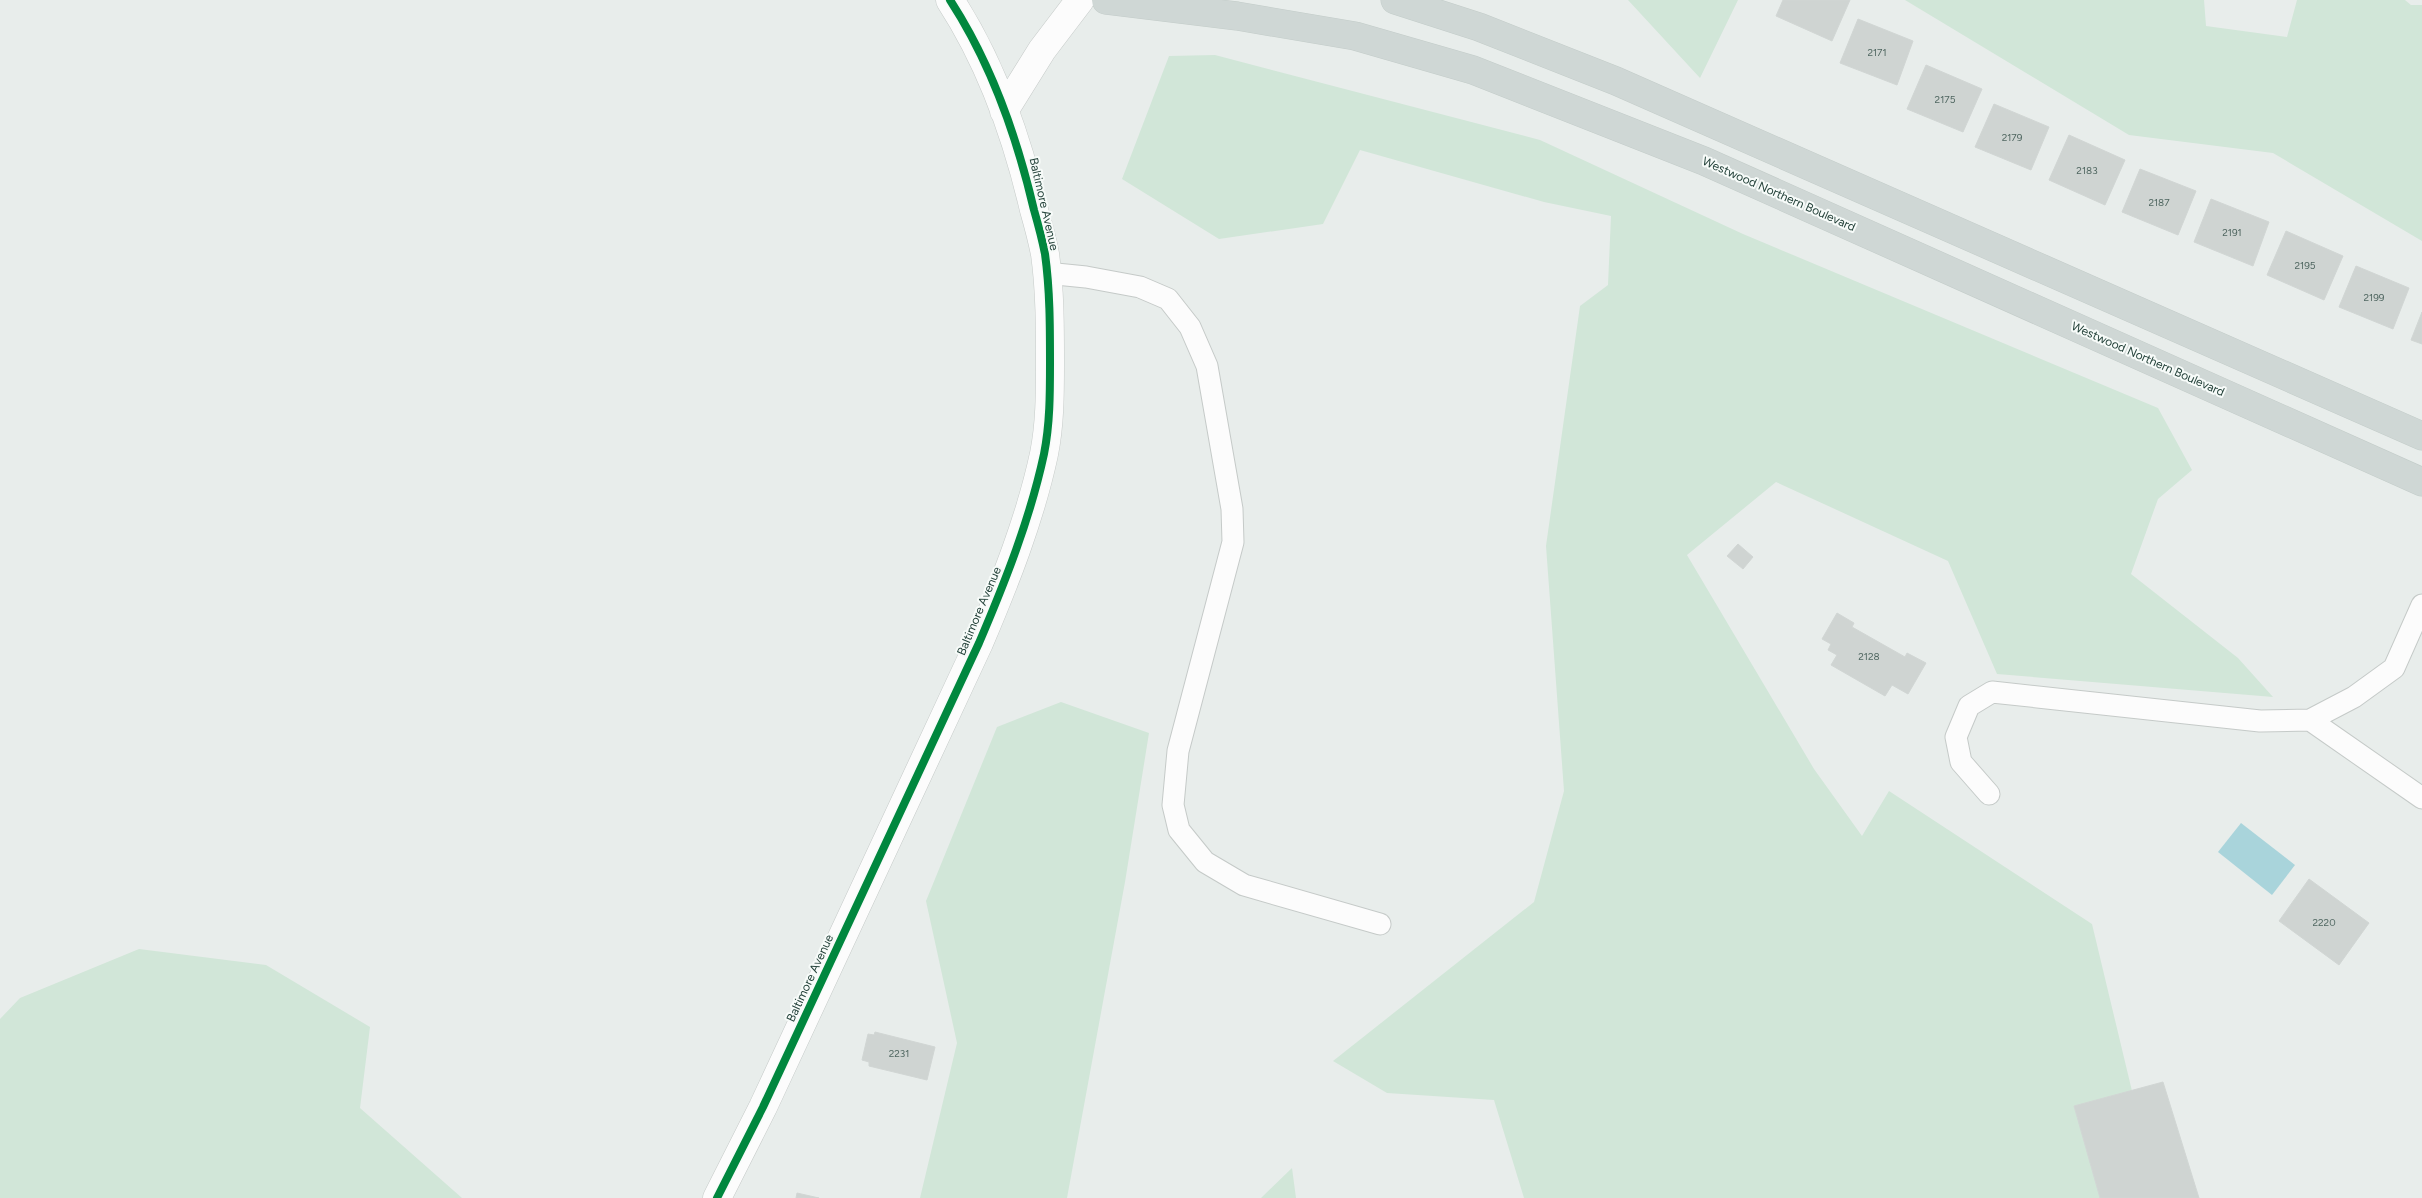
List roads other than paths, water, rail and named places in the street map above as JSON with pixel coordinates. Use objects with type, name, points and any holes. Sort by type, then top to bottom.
[{"type":"main road","name":"Westwood Northern Boulevard","points":[[1106,0],[1237,16],[1355,36],[1473,70],[1704,161],[2422,482]]},
{"type":"main road","points":[[1395,0],[1479,27],[1616,81],[2422,436]]},
{"type":"street","name":"Baltimore Avenue","points":[[717,1198],[763,1107],[979,643],[1004,584],[1027,520],[1044,453],[1050,397],[1050,329],[1045,253],[1023,162],[1004,111],[968,27],[950,0]]},
{"type":"street","points":[[1004,111],[1042,50],[1080,0]]},
{"type":"lane","points":[[1046,273],[1086,276],[1140,287],[1168,299],[1190,327],[1207,366],[1232,509],[1233,542],[1178,751],[1173,805],[1179,830],[1204,862],[1244,886],[1380,924]]},
{"type":"lane","points":[[1988,794],[1961,762],[1956,737],[1969,706],[1992,692],[2260,721],[2310,720],[2354,698],[2394,668],[2422,605]]},
{"type":"lane","points":[[2310,720],[2422,798]]},
{"type":"water","points":[[2241,823],[2295,865],[2272,895],[2218,852]]}]
